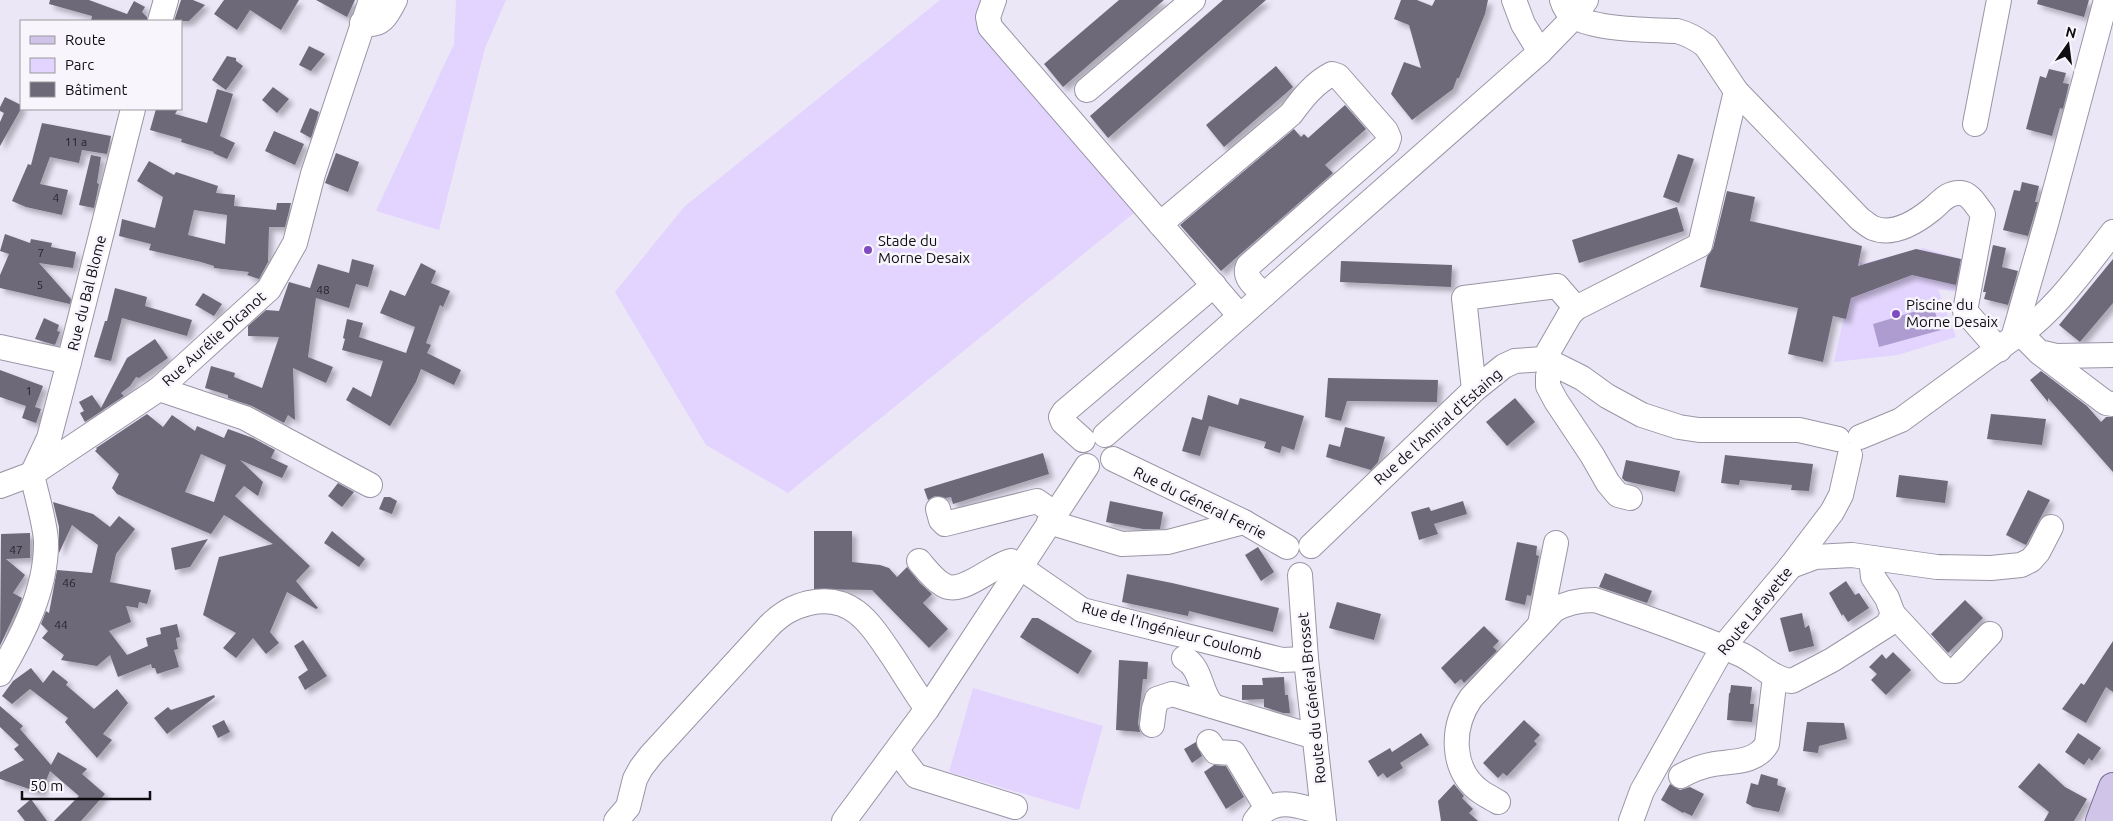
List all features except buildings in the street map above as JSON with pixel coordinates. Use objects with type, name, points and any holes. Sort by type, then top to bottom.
[{"type":"main road","points":[[2100,821],[2113,787]]},
{"type":"street","points":[[160,20],[166,0]]},
{"type":"street","name":"Rue Aurélie Dicanot","points":[[0,486],[32,474],[159,389],[269,289],[295,243],[314,174],[371,0]]},
{"type":"street","points":[[362,23],[372,25],[381,22],[395,0]]},
{"type":"street","points":[[994,0],[988,16],[990,27],[1240,316]]},
{"type":"street","points":[[1087,90],[1192,0]]},
{"type":"street","points":[[1514,0],[1523,24],[1540,52]]},
{"type":"street","points":[[1975,124],[2000,0]]},
{"type":"street","points":[[2011,341],[2106,0]]},
{"type":"street","points":[[1214,285],[1064,412],[1061,417],[1063,422],[1094,438],[1113,443],[1115,448],[1113,460],[1110,464],[1098,470],[1087,466],[1082,462],[1079,451],[1094,438],[1240,316],[1540,52],[1574,6],[1606,26],[1686,33],[1706,46],[1736,91],[1860,219],[1874,228],[1890,230],[1907,226],[1932,210],[1950,194],[1962,193],[1973,201],[1983,214],[1965,311],[2011,341],[2039,352],[2056,356],[2113,354]]},
{"type":"street","points":[[1160,224],[1291,114],[1302,98],[1320,82],[1332,74],[1338,76],[1386,131],[1389,138],[1387,144],[1248,266],[1246,271],[1247,278],[1264,295]]},
{"type":"street","points":[[1630,498],[1618,495],[1608,483],[1556,401],[1548,386],[1549,362],[1570,314],[1576,308],[1700,245],[1736,91]]},
{"type":"street","name":"Rue du Bal Blome","points":[[32,474],[48,438],[133,110]]},
{"type":"street","points":[[1849,444],[1901,420],[2028,330],[2056,301],[2113,232]]},
{"type":"street","points":[[1474,390],[1464,298],[1557,286],[1576,308]]},
{"type":"street","points":[[0,347],[69,362]]},
{"type":"street","points":[[2039,352],[2106,403],[2113,404]]},
{"type":"street","name":"Rue de l'Amiral d'Estaing","points":[[1311,546],[1474,390],[1504,366],[1515,361],[1549,362],[1582,378],[1607,396],[1642,416],[1680,427],[1699,430],[1799,430],[1849,444]]},
{"type":"street","points":[[159,389],[245,418],[370,485]]},
{"type":"street","name":"Route Lafayette","points":[[1631,821],[1642,791],[1723,647],[1791,566],[1832,512],[1841,495],[1849,444]]},
{"type":"street","name":"Rue du Général Ferrie","points":[[1113,460],[1244,522],[1287,546]]},
{"type":"street","points":[[844,821],[926,709],[1087,466]]},
{"type":"street","points":[[0,674],[16,646],[41,584],[46,541],[32,474]]},
{"type":"street","points":[[938,508],[945,524],[1036,501],[1052,518],[1107,541],[1122,544],[1162,543],[1244,522]]},
{"type":"street","points":[[1791,566],[1815,558],[1852,555],[1937,567],[1991,568],[2021,565],[2031,560],[2038,552],[2051,527]]},
{"type":"street","points":[[1302,541],[1311,546],[1315,550],[1316,561],[1311,571],[1300,575],[1290,572],[1283,562],[1287,546],[1291,543],[1302,541]]},
{"type":"street","points":[[1540,624],[1556,543]]},
{"type":"street","points":[[1871,558],[1874,577],[1886,598],[1892,614],[1946,671],[1955,670],[1990,634]]},
{"type":"street","points":[[919,562],[943,586],[952,587],[966,585],[1000,563],[1011,561],[1020,568]]},
{"type":"street","name":"Rue de l'Ingénieur Coulomb","points":[[1020,568],[1082,610],[1282,660],[1306,659]]},
{"type":"street","name":"Route du Général Brosset","points":[[1300,575],[1306,659],[1324,817]]},
{"type":"street","points":[[1498,802],[1480,792],[1462,769],[1457,757],[1456,744],[1462,711],[1470,698],[1540,624],[1561,606],[1595,600],[1723,647],[1752,660],[1775,676],[1792,682],[1802,678],[1887,625],[1892,614]]},
{"type":"street","points":[[616,821],[628,807],[635,779],[640,768],[769,626],[784,612],[795,607],[818,601],[829,601],[839,603],[860,614],[873,628],[926,709]]},
{"type":"street","points":[[1184,658],[1197,669],[1205,698],[1213,706]]},
{"type":"street","points":[[1682,776],[1692,770],[1713,764],[1743,761],[1764,750],[1767,744],[1775,676]]},
{"type":"street","points":[[1152,725],[1157,699],[1172,694],[1315,738]]},
{"type":"street","points":[[1210,742],[1216,752],[1234,753],[1261,814],[1277,804],[1293,804],[1324,817]]},
{"type":"street","points":[[897,751],[916,776],[1015,807]]},
{"type":"green space","points":[[456,0],[506,0],[485,48],[439,230],[376,211],[454,44]]},
{"type":"green space","name":"Stade du Morne Desaix","points":[[940,0],[990,0],[989,12],[1144,205],[788,493],[706,445],[615,292],[684,207]]},
{"type":"green space","name":"Piscine du Morne Desaix","points":[[1923,248],[1971,262],[1963,292],[1938,289],[1956,337],[1898,355],[1834,362],[1856,261],[1864,263]]},
{"type":"green space","points":[[973,688],[1103,726],[1079,810],[949,772]]},
{"type":"shaded area","points":[[1933,306],[1941,330],[1879,347],[1873,324]]},
{"type":"place","name":"Stade du Morne Desaix","points":[[868,250]]},
{"type":"place","name":"Piscine du Morne Desaix","points":[[1896,314]]}]
